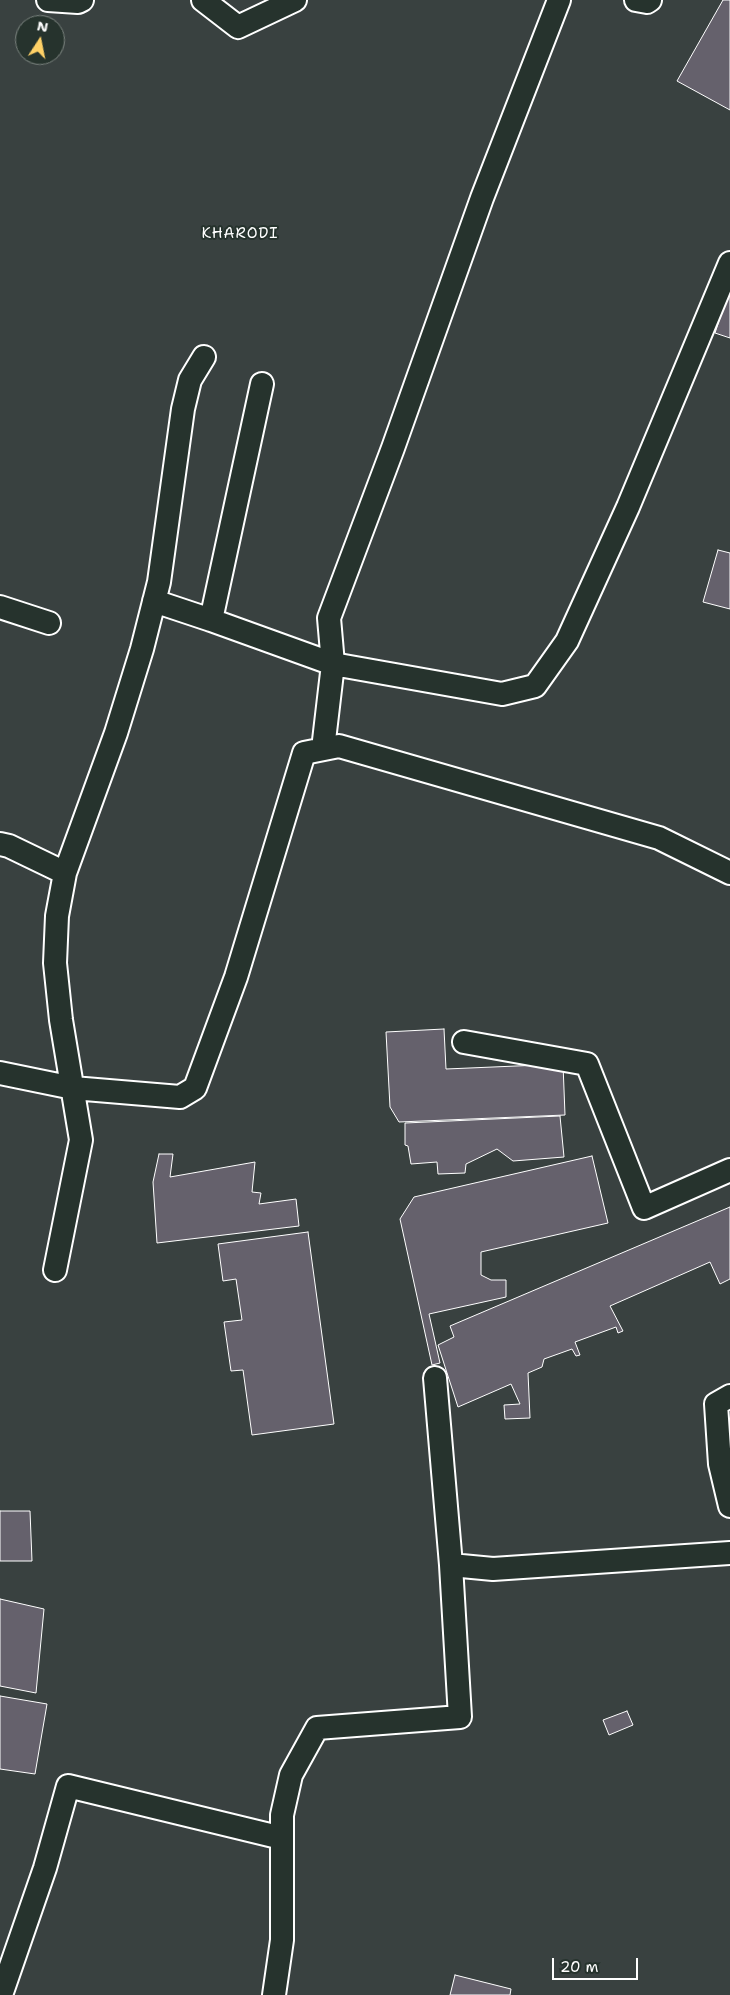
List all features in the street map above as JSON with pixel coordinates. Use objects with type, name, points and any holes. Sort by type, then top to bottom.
[{"type":"street","points":[[48,0],[78,2],[82,0]]},
{"type":"street","points":[[203,0],[238,27],[295,0]]},
{"type":"street","points":[[323,749],[333,664],[329,618],[390,457],[482,198],[559,0]]},
{"type":"street","points":[[636,0],[647,2],[650,0]]},
{"type":"street","points":[[154,601],[333,664],[502,694],[535,686],[567,641],[628,507],[730,263]]},
{"type":"street","points":[[55,1270],[81,1140],[61,1020],[55,963],[57,916],[65,873],[116,733],[160,582],[183,409],[190,380],[204,357]]},
{"type":"street","points":[[211,620],[262,384]]},
{"type":"street","points":[[0,608],[49,622]]},
{"type":"street","points":[[0,1073],[73,1088],[180,1097],[195,1088],[236,977],[304,753],[339,746],[659,838],[730,873]]},
{"type":"street","points":[[0,844],[9,846],[65,873]]},
{"type":"street","points":[[464,1042],[587,1064],[644,1208],[730,1170]]},
{"type":"street","points":[[274,1995],[282,1940],[282,1815],[291,1775],[317,1728],[460,1717],[435,1378]]},
{"type":"street","points":[[730,1396],[716,1404],[720,1464],[730,1506]]},
{"type":"street","points":[[450,1565],[493,1569],[730,1553]]},
{"type":"street","points":[[1,1995],[46,1868],[68,1786],[282,1838]]},
{"type":"building","points":[[723,0],[730,0],[730,110],[677,81]]},
{"type":"building","points":[[730,287],[730,338],[715,333]]},
{"type":"building","points":[[718,550],[730,553],[730,609],[703,602]]},
{"type":"building","points":[[444,1029],[446,1069],[563,1064],[565,1115],[399,1122],[390,1107],[386,1032]]},
{"type":"building","points":[[560,1116],[564,1157],[513,1161],[497,1149],[466,1164],[465,1173],[438,1174],[437,1162],[411,1164],[408,1146],[405,1145],[405,1123]]},
{"type":"building","points":[[159,1154],[173,1154],[170,1177],[255,1162],[252,1192],[261,1193],[259,1204],[296,1199],[299,1226],[157,1243],[153,1182]]},
{"type":"building","points":[[592,1156],[608,1223],[481,1252],[481,1275],[491,1280],[506,1280],[506,1297],[429,1314],[440,1363],[432,1365],[400,1219],[414,1197]]},
{"type":"building","points":[[730,1207],[730,1279],[720,1284],[710,1262],[610,1306],[623,1331],[618,1333],[616,1327],[575,1342],[580,1355],[576,1356],[572,1349],[544,1359],[542,1367],[528,1373],[530,1418],[505,1419],[504,1405],[520,1404],[511,1384],[458,1407],[438,1345],[454,1337],[450,1326]]},
{"type":"building","points":[[308,1232],[334,1424],[252,1435],[243,1370],[231,1371],[224,1322],[242,1320],[236,1279],[223,1281],[218,1244]]},
{"type":"building","points":[[0,1511],[30,1511],[32,1561],[0,1561]]},
{"type":"building","points":[[0,1599],[44,1609],[36,1693],[0,1686]]},
{"type":"building","points":[[0,1696],[47,1704],[35,1774],[0,1769]]},
{"type":"building","points":[[627,1711],[633,1725],[609,1735],[603,1720]]},
{"type":"building","points":[[455,1975],[511,1989],[510,1995],[450,1995]]},
{"type":"district","name":"KHARODI","points":[[240,234]]}]
